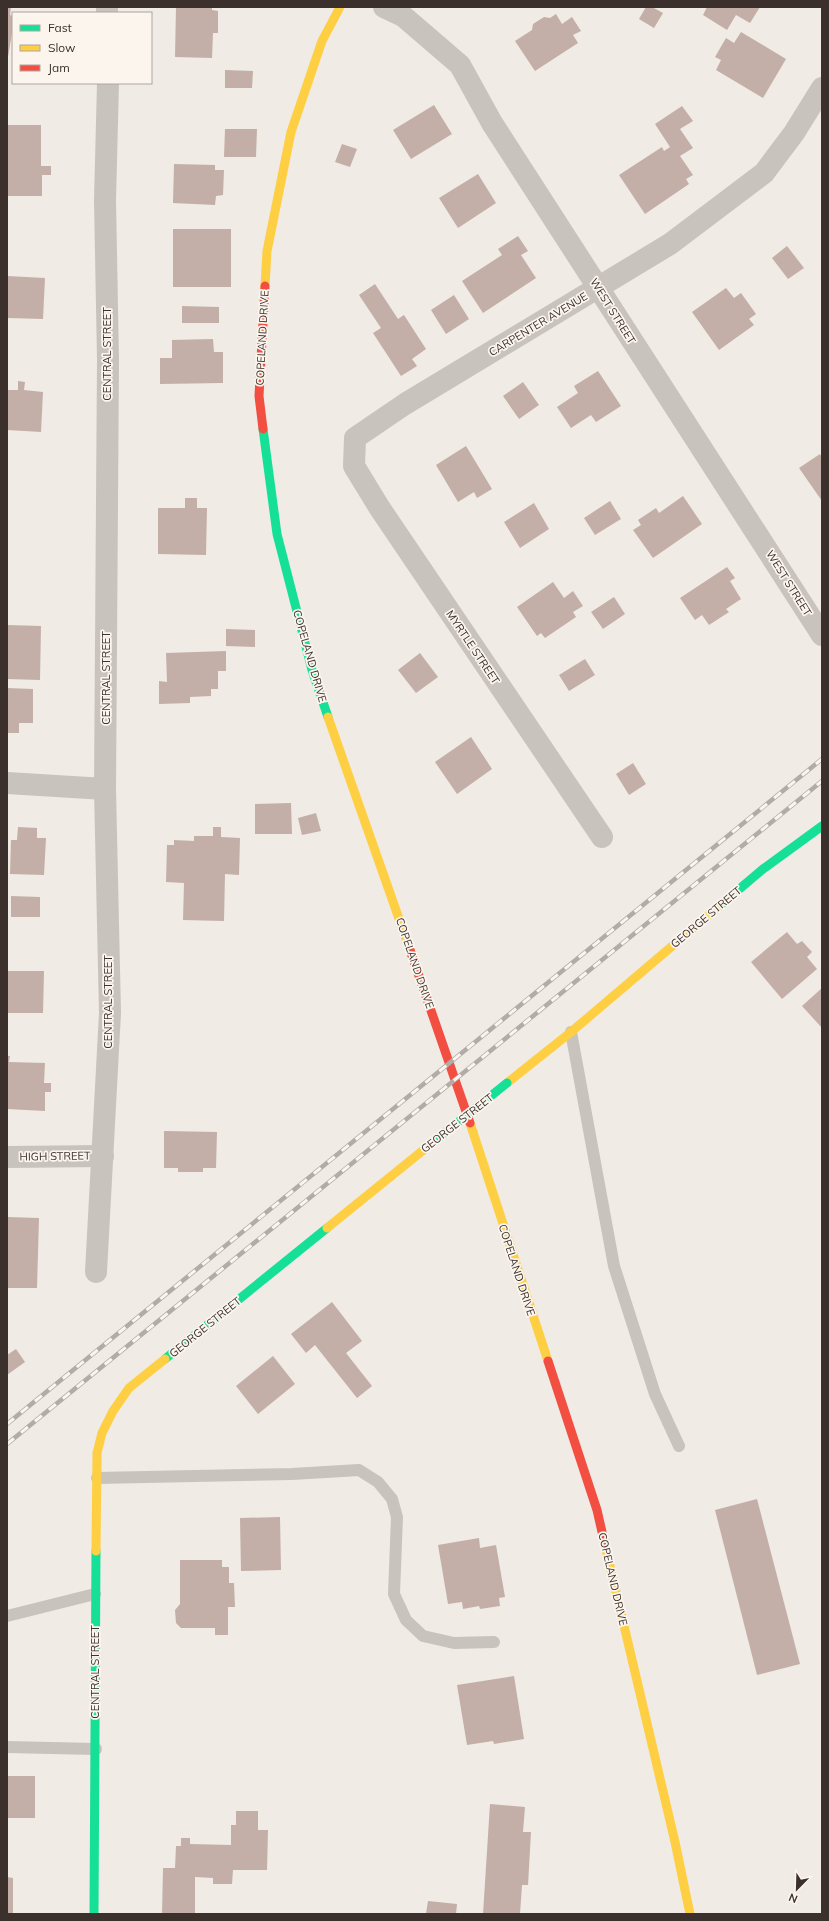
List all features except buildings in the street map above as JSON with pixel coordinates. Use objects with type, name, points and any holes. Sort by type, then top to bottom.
[{"type":"main road","name":"COPELAND DRIVE","points":[[340,7],[322,41],[291,132],[267,251],[259,396],[278,534],[312,670],[464,1103],[597,1510],[675,1842],[690,1914]]},
{"type":"main road","name":"GEORGE STREET","points":[[102,1430],[112,1410],[129,1388],[571,1032],[763,869],[822,826]]},
{"type":"main road","name":"CENTRAL STREET","points":[[94,1914],[97,1453],[102,1430]]},
{"type":"street","name":"WEST STREET","points":[[384,7],[403,16],[460,66],[492,123],[822,635]]},
{"type":"street","name":"CENTRAL STREET","points":[[96,1272],[110,1013],[106,789],[108,360],[105,200],[108,84]]},
{"type":"street","name":"CARPENTER AVENUE","points":[[354,453],[355,438],[405,404],[670,244],[764,173],[794,133],[822,88]]},
{"type":"street","name":"MYRTLE STREET","points":[[354,453],[354,466],[379,507],[602,837]]},
{"type":"street","points":[[7,783],[106,789]]},
{"type":"street","name":"HIGH STREET","points":[[7,1157],[103,1156]]},
{"type":"lane","points":[[571,1032],[614,1266],[639,1348],[655,1394],[679,1446]]},
{"type":"lane","points":[[97,1478],[292,1474],[359,1470],[378,1482],[392,1500],[397,1518],[394,1594],[406,1620],[423,1636],[454,1643],[494,1642]]},
{"type":"lane","points":[[7,1616],[95,1594]]},
{"type":"lane","points":[[7,1747],[96,1749]]},
{"type":"railway","points":[[7,1424],[822,759]]},
{"type":"railway","points":[[7,1444],[822,781]]},
{"type":"traffic: fast","points":[[263,429],[277,534],[312,670],[328,717]]},
{"type":"traffic: fast","points":[[717,908],[763,869],[822,826]]},
{"type":"traffic: fast","points":[[437,1139],[507,1083]]},
{"type":"traffic: fast","points":[[165,1359],[327,1228]]},
{"type":"traffic: fast","points":[[94,1914],[96,1551]]},
{"type":"traffic: slow","points":[[265,286],[267,251],[291,132],[322,41],[340,7]]},
{"type":"traffic: slow","points":[[328,717],[410,950]]},
{"type":"traffic: slow","points":[[507,1083],[571,1032],[717,908]]},
{"type":"traffic: slow","points":[[470,1123],[548,1361]]},
{"type":"traffic: slow","points":[[327,1228],[437,1139]]},
{"type":"traffic: slow","points":[[96,1551],[97,1453],[102,1433],[113,1411],[129,1388],[165,1359]]},
{"type":"traffic: slow","points":[[605,1545],[675,1842],[690,1914]]},
{"type":"traffic: jam","points":[[263,429],[259,396],[265,286]]},
{"type":"traffic: jam","points":[[410,950],[470,1123]]},
{"type":"traffic: jam","points":[[548,1361],[597,1510],[605,1545]]}]
